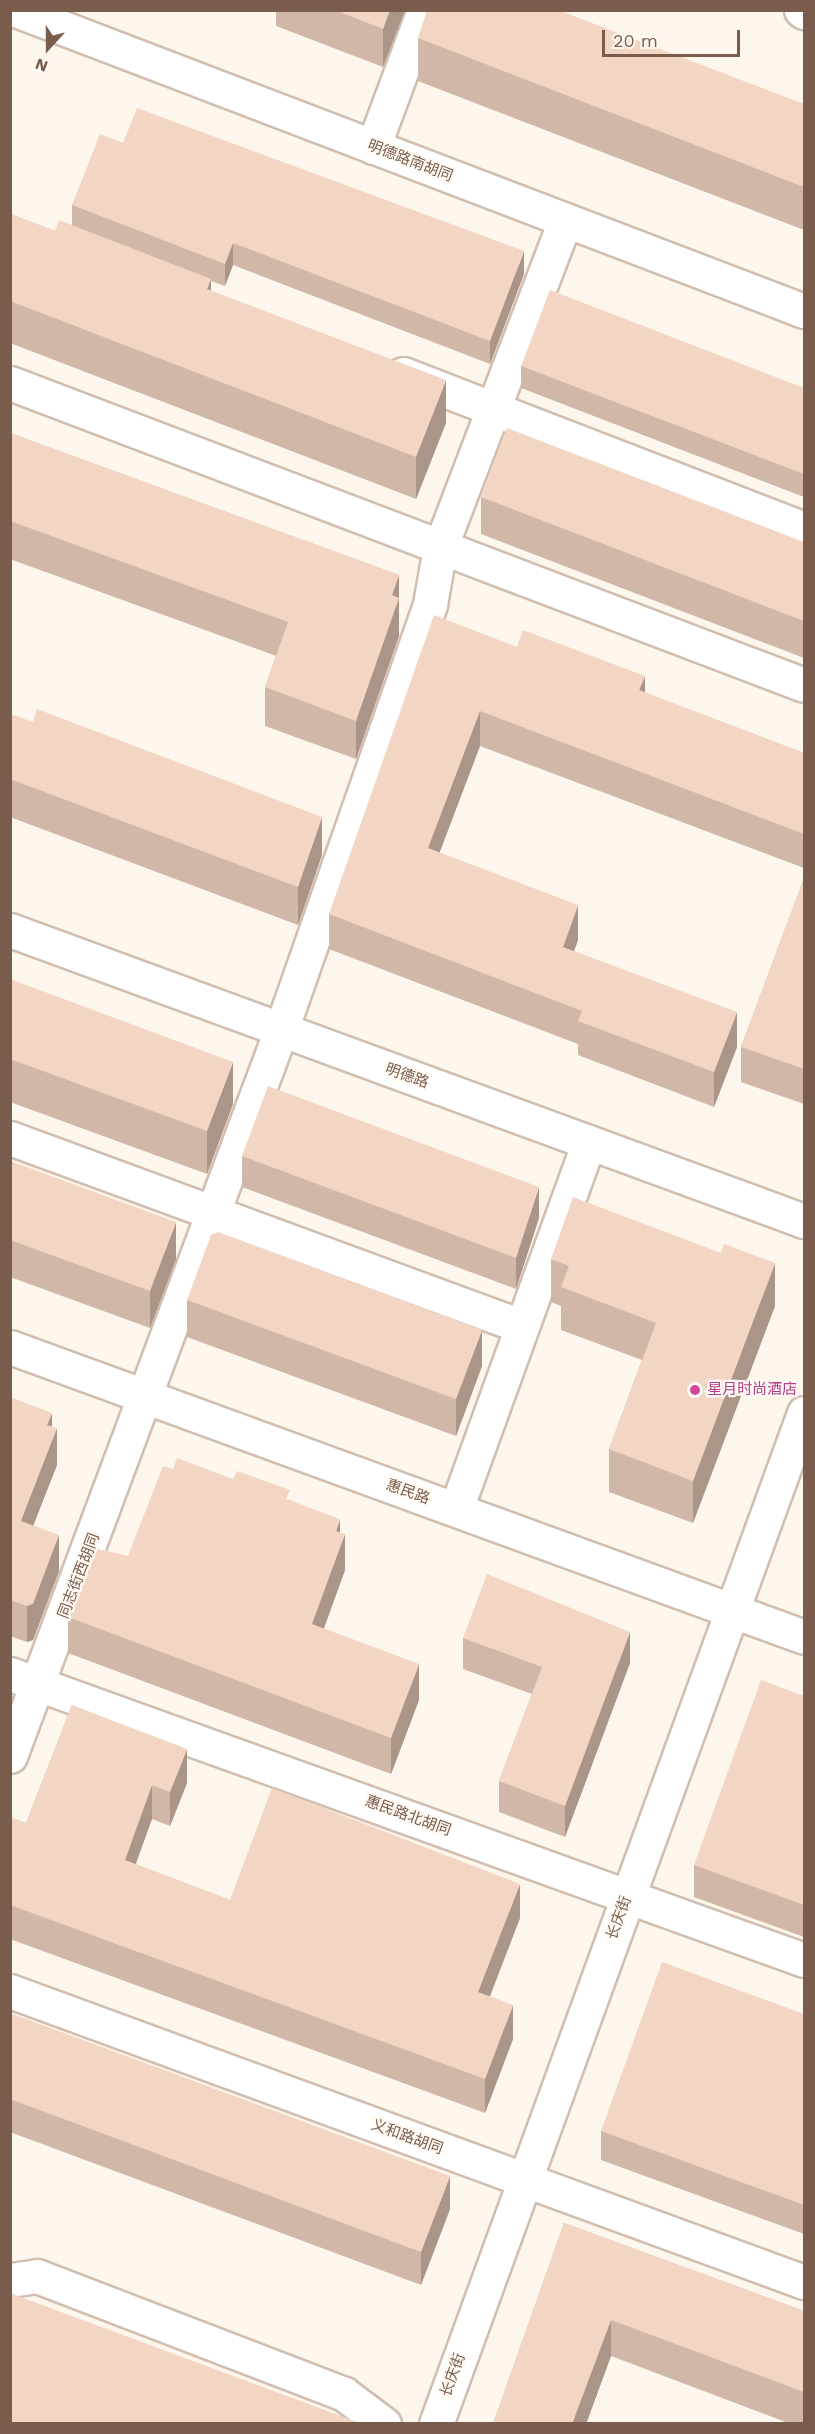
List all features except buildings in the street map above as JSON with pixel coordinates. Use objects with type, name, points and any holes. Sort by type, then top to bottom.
[{"type":"street","name":"明德路南胡同","points":[[16,10],[804,311]]},
{"type":"street","points":[[373,147],[424,10]]},
{"type":"street","name":"同志街西胡同","points":[[10,1756],[24,1679],[148,1397],[281,1030],[430,604],[440,548],[566,220]]},
{"type":"street","points":[[372,362],[804,529]]},
{"type":"street","points":[[10,383],[804,685]]},
{"type":"street","name":"明德路","points":[[10,930],[804,1221]]},
{"type":"street","points":[[10,1138],[521,1326]]},
{"type":"street","points":[[456,1509],[589,1142]]},
{"type":"street","name":"惠民路","points":[[10,1347],[804,1637]]},
{"type":"street","name":"长庆街","points":[[436,2424],[804,1413]]},
{"type":"street","name":"惠民路北胡同","points":[[24,1679],[804,1960]]},
{"type":"street","name":"义和路胡同","points":[[10,1991],[804,2282]]},
{"type":"street","points":[[10,2280],[37,2276],[344,2394],[384,2424]]},
{"type":"place","name":"星月时尚酒店","points":[[695,1390]]}]
